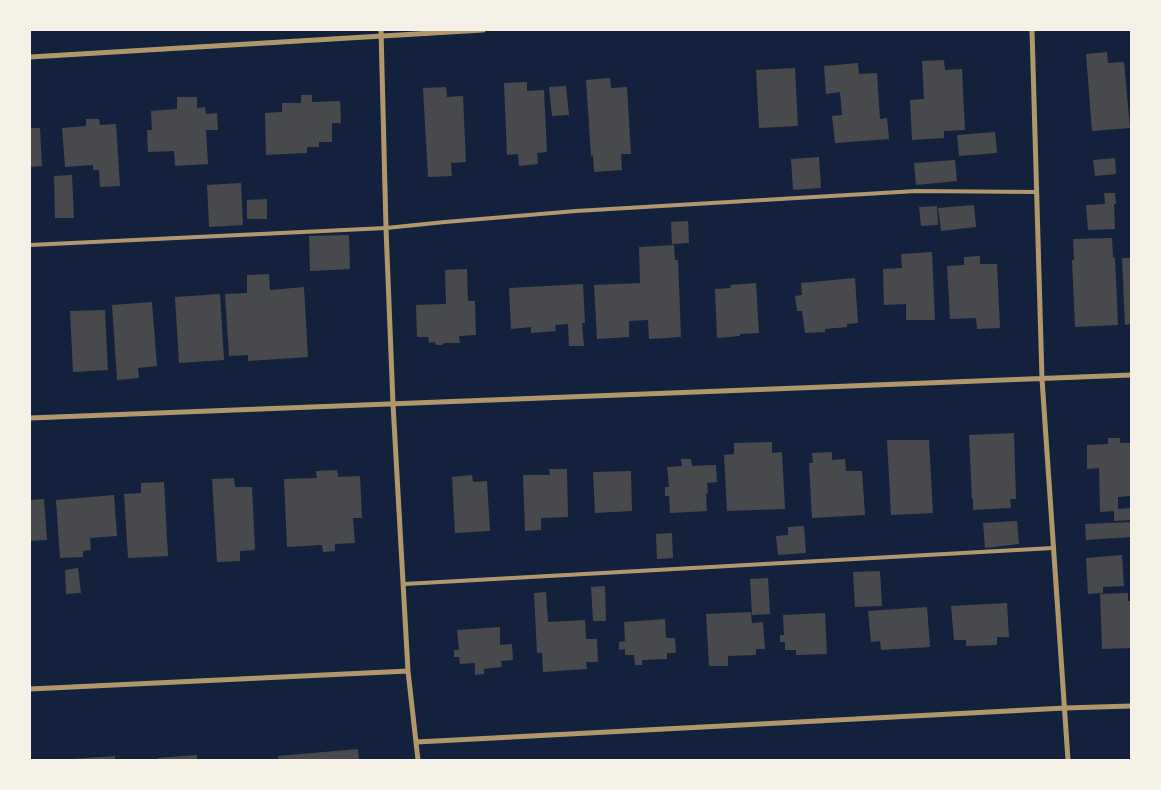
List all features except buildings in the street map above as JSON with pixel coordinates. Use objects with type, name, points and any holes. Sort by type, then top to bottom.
[{"type":"street","points":[[30,57],[381,33],[483,30]]},
{"type":"street","points":[[1032,30],[1042,379],[1068,760]]},
{"type":"street","points":[[381,33],[393,404],[408,671],[418,760]]},
{"type":"street","points":[[30,418],[1131,375]]},
{"type":"street","points":[[30,690],[408,671]]},
{"type":"street","points":[[416,742],[1131,706]]},
{"type":"lane","points":[[30,246],[386,228],[576,211],[906,192],[1037,192]]},
{"type":"lane","points":[[404,584],[1053,548]]}]
